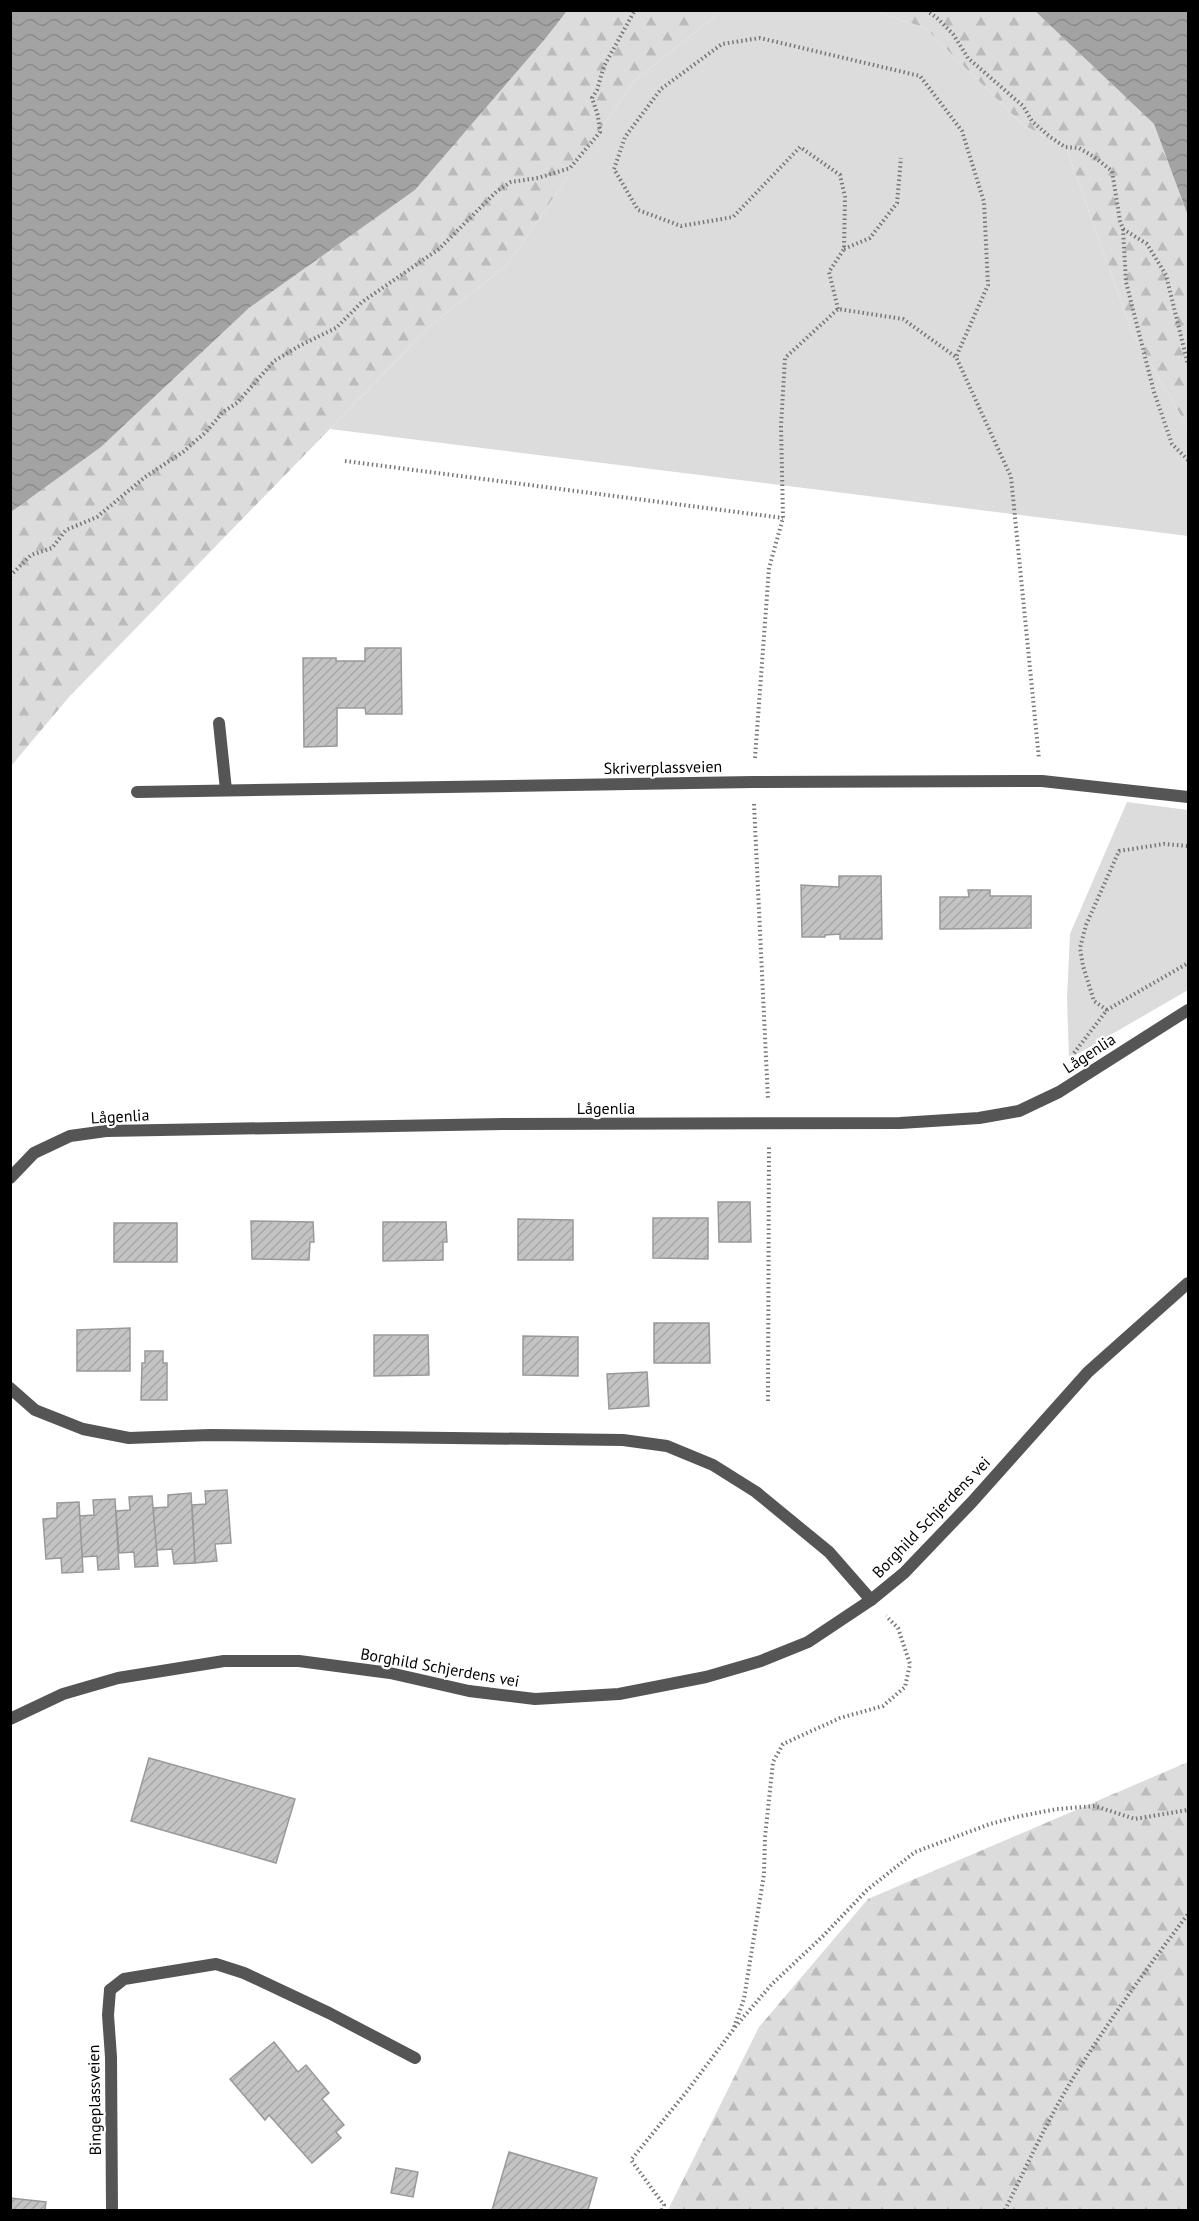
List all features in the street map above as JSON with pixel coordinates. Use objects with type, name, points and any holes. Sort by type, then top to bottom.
[{"type":"street","points":[[219,723],[226,790]]},
{"type":"street","name":"Skriverplassveien","points":[[137,792],[753,782],[1042,781],[1188,797]]},
{"type":"street","name":"Lågenlia","points":[[10,1178],[33,1153],[70,1136],[106,1131],[503,1124],[900,1123],[979,1118],[1019,1111],[1059,1092],[1188,1010]]},
{"type":"street","name":"Borghild Schjerdens vei","points":[[10,1719],[63,1694],[118,1678],[225,1661],[299,1661],[390,1673],[469,1691],[535,1699],[619,1694],[706,1677],[761,1661],[808,1642],[871,1600],[904,1573],[972,1502],[1088,1372],[1188,1283]]},
{"type":"street","points":[[10,1388],[35,1410],[83,1429],[129,1438],[220,1435],[623,1440],[667,1446],[713,1465],[756,1492],[829,1552],[871,1600]]},
{"type":"street","name":"Bingeplassveien","points":[[112,2211],[111,2057],[108,2015],[110,1990],[124,1979],[216,1964],[244,1973],[416,2058]]},
{"type":"path","points":[[10,576],[31,555],[52,548],[66,530],[98,517],[145,477],[183,452],[206,432],[223,412],[237,403],[274,361],[336,328],[362,302],[439,249],[497,191],[511,182],[570,168],[600,132],[592,98],[597,90],[604,66],[635,10]]},
{"type":"path","points":[[926,10],[953,34],[968,58],[1023,106],[1032,121],[1050,137],[1065,147],[1078,147],[1112,171],[1123,229],[1126,282],[1154,392],[1172,444],[1188,460]]},
{"type":"path","points":[[838,309],[829,272],[844,249],[846,196],[840,176],[800,147],[733,217],[681,226],[638,210],[614,169],[625,137],[661,89],[722,44],[760,38],[920,76],[962,131],[984,201],[988,285],[956,357]]},
{"type":"path","points":[[844,249],[870,238],[897,203],[901,158]]},
{"type":"path","points":[[1123,229],[1147,244],[1166,275],[1188,365]]},
{"type":"path","points":[[838,309],[903,319],[956,357],[1011,477],[1042,781]]},
{"type":"path","points":[[768,1401],[769,1124],[753,782],[769,568],[783,518],[781,426],[785,357],[838,309]]},
{"type":"path","points":[[345,461],[783,518]]},
{"type":"path","points":[[1107,1010],[1094,1001],[1080,948],[1086,925],[1119,851],[1164,844],[1188,846]]},
{"type":"path","points":[[1059,1092],[1069,1059],[1107,1010],[1188,963]]},
{"type":"path","points":[[733,2030],[744,2000],[763,1884],[765,1837],[773,1762],[783,1744],[840,1718],[884,1707],[905,1687],[910,1664],[898,1628],[871,1600]]},
{"type":"path","points":[[662,2211],[664,2205],[631,2160],[772,1984],[867,1890],[915,1852],[990,1824],[1057,1809],[1095,1806],[1135,1819],[1188,1810]]},
{"type":"path","points":[[1005,2211],[1080,2066],[1132,1988],[1188,1914]]},
{"type":"green space","points":[[567,11],[722,11],[634,81],[507,265],[431,325],[69,697],[11,766],[11,512],[101,447],[249,308],[415,190]]},
{"type":"green space","points":[[722,11],[875,11],[925,28],[1022,124],[1067,150],[1132,332],[1188,428],[1188,536],[330,429],[431,325],[507,265],[634,81]]},
{"type":"green space","points":[[875,11],[1035,11],[1154,124],[1188,216],[1188,428],[1132,332],[1067,150],[1022,124],[925,28]]},
{"type":"green space","points":[[1127,802],[1188,810],[1188,990],[1069,1059],[1067,998],[1070,934]]},
{"type":"green space","points":[[1188,1762],[1188,2210],[668,2210],[759,2027],[868,1899]]},
{"type":"water","points":[[11,10],[567,11],[415,190],[249,308],[101,447],[11,512]]},
{"type":"water","points":[[1035,11],[1188,11],[1188,216],[1154,124]]},
{"type":"building","points":[[365,648],[401,648],[402,714],[366,714],[365,708],[337,708],[337,746],[304,747],[303,658],[365,661]]},
{"type":"building","points":[[839,876],[881,876],[882,939],[840,939],[840,934],[825,935],[825,937],[802,937],[801,885],[839,887]]},
{"type":"building","points":[[968,890],[990,890],[990,896],[1031,896],[1031,928],[940,929],[940,897],[969,897]]},
{"type":"building","points":[[718,1202],[750,1202],[751,1242],[719,1242]]},
{"type":"building","points":[[653,1218],[708,1218],[708,1259],[653,1258]]},
{"type":"building","points":[[518,1219],[573,1220],[573,1260],[518,1260]]},
{"type":"building","points":[[251,1221],[313,1222],[314,1242],[310,1242],[309,1260],[252,1259]]},
{"type":"building","points":[[383,1222],[446,1222],[447,1242],[443,1242],[443,1260],[383,1261]]},
{"type":"building","points":[[114,1223],[177,1223],[177,1262],[114,1262]]},
{"type":"building","points":[[654,1323],[709,1323],[710,1363],[654,1363]]},
{"type":"building","points":[[130,1328],[130,1371],[77,1371],[77,1330]]},
{"type":"building","points":[[374,1335],[428,1335],[429,1375],[374,1376]]},
{"type":"building","points":[[523,1336],[578,1337],[578,1376],[523,1375]]},
{"type":"building","points":[[145,1351],[163,1351],[163,1363],[167,1363],[167,1400],[141,1400],[142,1363],[145,1363]]},
{"type":"building","points":[[647,1372],[649,1406],[609,1409],[607,1374]]},
{"type":"building","points":[[227,1490],[231,1543],[215,1544],[217,1561],[195,1563],[192,1505],[206,1504],[205,1491]]},
{"type":"building","points":[[191,1493],[195,1563],[174,1564],[172,1549],[156,1550],[153,1508],[168,1507],[168,1495]]},
{"type":"building","points":[[152,1496],[158,1566],[135,1567],[134,1552],[119,1553],[116,1511],[130,1510],[129,1497]]},
{"type":"building","points":[[115,1499],[119,1569],[98,1570],[97,1556],[82,1557],[79,1516],[94,1515],[93,1500]]},
{"type":"building","points":[[79,1502],[83,1572],[62,1573],[61,1558],[46,1559],[43,1519],[57,1518],[57,1503]]},
{"type":"building","points":[[149,1758],[295,1799],[276,1863],[131,1821]]},
{"type":"building","points":[[274,2042],[298,2072],[306,2065],[329,2093],[322,2099],[344,2125],[336,2132],[341,2138],[312,2163],[269,2115],[265,2120],[230,2079]]},
{"type":"building","points":[[509,2152],[597,2178],[588,2210],[492,2210]]},
{"type":"building","points":[[396,2168],[418,2172],[413,2197],[391,2193]]},
{"type":"building","points":[[10,2198],[46,2202],[45,2210],[10,2210]]}]
